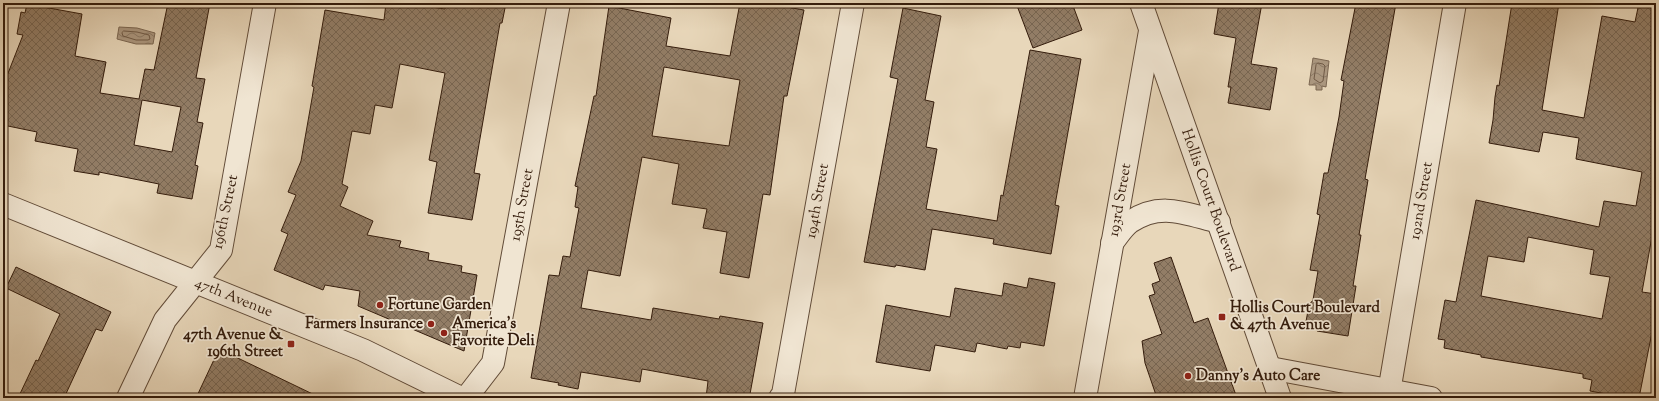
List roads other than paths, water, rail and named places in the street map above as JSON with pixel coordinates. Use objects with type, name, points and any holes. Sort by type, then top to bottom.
[{"type":"street","name":"196th Street","points":[[128,398],[165,320],[221,250],[265,3]]},
{"type":"street","name":"195th Street","points":[[466,398],[493,363],[559,3]]},
{"type":"street","name":"194th Street","points":[[780,398],[784,386],[853,3]]},
{"type":"street","name":"Hollis Court Boulevard","points":[[1141,3],[1280,398]]},
{"type":"street","name":"193rd Street","points":[[1085,398],[1155,3]]},
{"type":"street","name":"192nd Street","points":[[1388,394],[1455,3]]},
{"type":"street","name":"47th Avenue","points":[[3,204],[363,350],[461,398]]},
{"type":"street","points":[[1112,243],[1129,222],[1149,212],[1169,209],[1219,222]]},
{"type":"street","points":[[1270,368],[1388,394],[1431,398]]},
{"type":"water","points":[[119,27],[137,28],[155,33],[153,44],[136,44],[117,39]]},
{"type":"water","points":[[1313,58],[1329,61],[1326,87],[1322,86],[1322,90],[1316,90],[1316,85],[1309,85]]},
{"type":"place","name":"Fortune Garden","points":[[380,305]]},
{"type":"place","name":"Hollis Court Boulevard & 47th Avenue","points":[[1222,317]]},
{"type":"place","name":"Farmers Insurance","points":[[431,324]]},
{"type":"place","name":"America’s Favorite Deli","points":[[444,333]]},
{"type":"place","name":"47th Avenue & 196th Street","points":[[291,344]]},
{"type":"place","name":"Danny’s Auto Care","points":[[1188,376]]}]
